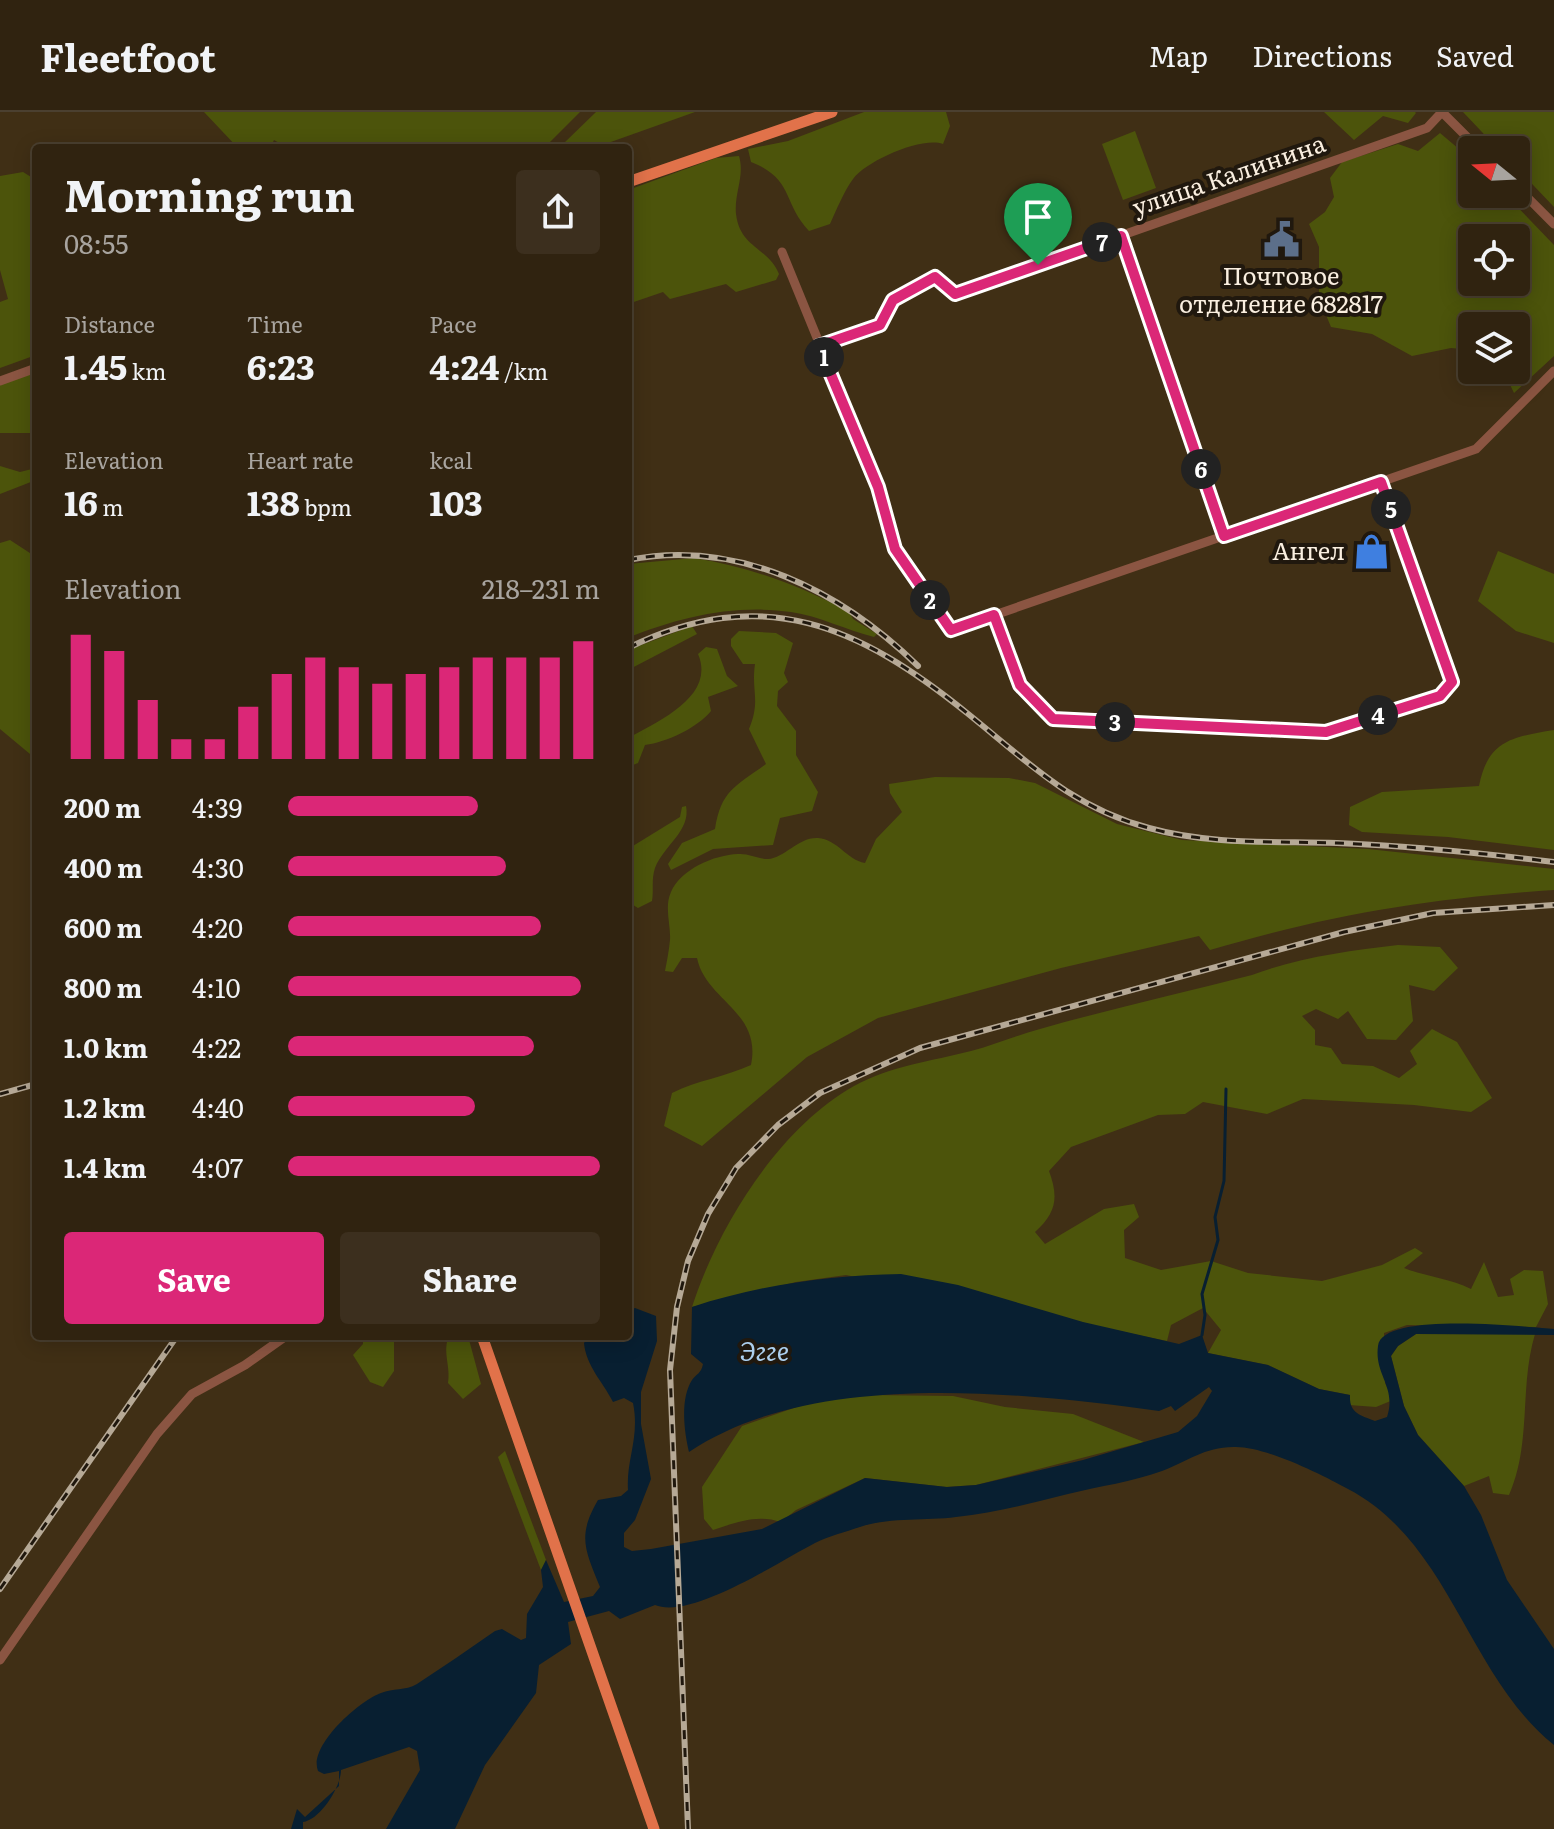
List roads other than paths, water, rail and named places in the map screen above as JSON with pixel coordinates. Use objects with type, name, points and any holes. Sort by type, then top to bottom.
[{"type":"main road","points":[[632,181],[832,112]]},
{"type":"main road","points":[[483,1340],[654,1829]]},
{"type":"street","points":[[1442,112],[1466,136]]},
{"type":"street","name":"улица Калинина","points":[[819,346],[880,325],[893,300],[935,277],[955,294],[1427,128],[1442,112]]},
{"type":"street","points":[[1530,200],[1554,224]]},
{"type":"street","points":[[1121,236],[1224,536]]},
{"type":"street","points":[[782,252],[878,487],[895,549],[951,630],[1476,449],[1554,371]]},
{"type":"street","points":[[0,381],[32,369]]},
{"type":"street","points":[[994,615],[1020,685],[1053,719],[1326,732],[1440,696],[1452,682],[1381,482]]},
{"type":"street","points":[[0,1660],[157,1434],[192,1394],[245,1365],[280,1340]]},
{"type":"water","name":"Эгге","points":[[901,1274],[958,1285],[1083,1322],[1179,1344],[1202,1335],[1208,1353],[1268,1365],[1319,1389],[1350,1395],[1354,1410],[1375,1421],[1387,1417],[1389,1407],[1378,1356],[1378,1346],[1386,1335],[1403,1328],[1428,1325],[1487,1324],[1554,1329],[1554,1335],[1416,1334],[1398,1346],[1391,1356],[1404,1406],[1418,1435],[1464,1486],[1481,1515],[1507,1580],[1554,1649],[1554,1745],[1524,1716],[1500,1683],[1436,1575],[1411,1542],[1383,1513],[1348,1489],[1278,1456],[1248,1448],[1225,1447],[1139,1478],[999,1510],[871,1524],[820,1541],[712,1597],[671,1607],[655,1605],[620,1619],[609,1611],[568,1622],[571,1644],[539,1665],[536,1693],[485,1765],[455,1829],[386,1829],[420,1770],[417,1751],[409,1747],[341,1770],[339,1780],[339,1771],[324,1774],[318,1771],[317,1761],[328,1737],[360,1705],[381,1693],[417,1684],[495,1631],[502,1629],[521,1640],[526,1638],[527,1614],[543,1587],[541,1570],[546,1560],[564,1602],[593,1596],[600,1587],[587,1553],[587,1524],[598,1500],[621,1496],[628,1490],[635,1416],[633,1403],[624,1398],[613,1402],[591,1367],[584,1343],[586,1340],[632,1340],[632,1309],[635,1308],[656,1316],[657,1341],[641,1392],[641,1424],[651,1479],[635,1520],[624,1533],[624,1547],[632,1551],[762,1529],[865,1478],[947,1487],[976,1485],[1083,1460],[1178,1432],[1197,1416],[1212,1391],[1209,1387],[1175,1411],[1171,1406],[1159,1411],[981,1394],[917,1393],[855,1398],[794,1408],[739,1426],[689,1452],[684,1406],[688,1388],[703,1364],[691,1354],[692,1307],[743,1293],[821,1279],[874,1275]]},
{"type":"water","points":[[335,1789],[322,1809],[303,1822],[303,1829],[291,1829],[297,1809],[305,1817]]},
{"type":"waterway","points":[[1202,1335],[1205,1315],[1202,1294],[1218,1240],[1215,1217],[1224,1181],[1226,1089]]},
{"type":"railway","points":[[632,560],[669,555],[709,557],[748,564],[785,577],[856,615],[918,666]]},
{"type":"railway","points":[[632,646],[677,628],[723,618],[766,617],[808,623],[848,637],[887,657],[927,683],[1073,795],[1121,819],[1149,828],[1219,840],[1391,846],[1554,862]]},
{"type":"railway","points":[[688,1829],[670,1370],[677,1307],[688,1261],[708,1214],[736,1168],[778,1125],[820,1093],[920,1048],[1344,932],[1433,913],[1554,905]]},
{"type":"railway","points":[[0,1094],[32,1085]]},
{"type":"railway","points":[[0,1589],[174,1340]]},
{"type":"place","name":"Почтовое отделение 682817","points":[[1281,240]]},
{"type":"place","name":"Ангел","points":[[1371,552]]}]
